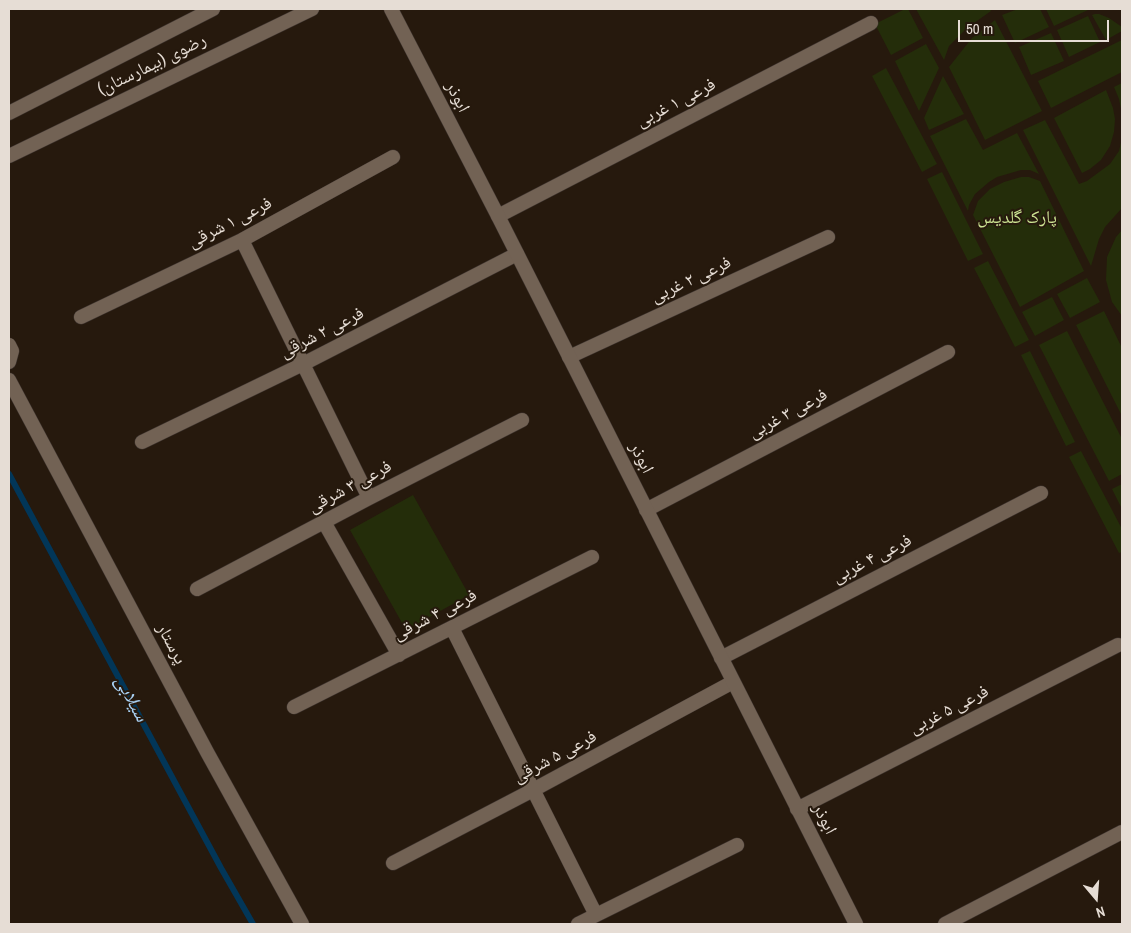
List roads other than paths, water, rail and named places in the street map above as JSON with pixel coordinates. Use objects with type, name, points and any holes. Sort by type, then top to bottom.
[{"type":"street","name":"رضوی (بیمارستان)","points":[[9,113],[213,9]]},
{"type":"street","name":"رضوی (بیمارستان)","points":[[9,156],[312,9]]},
{"type":"street","name":"ابوذر","points":[[391,9],[498,216],[856,924]]},
{"type":"street","name":"فرعی ۱ غربی","points":[[498,216],[871,23]]},
{"type":"street","name":"فرعی ۱ شرقی","points":[[81,317],[242,240],[393,157]]},
{"type":"street","name":"فرعی ۲ غربی","points":[[569,357],[828,237]]},
{"type":"street","points":[[242,240],[369,498]]},
{"type":"street","name":"فرعی ۲ شرقی","points":[[142,442],[303,364],[517,254]]},
{"type":"street","points":[[9,345],[12,351],[9,362]]},
{"type":"street","name":"فرعی ۳ غربی","points":[[646,510],[948,352]]},
{"type":"street","name":"پرستار","points":[[9,380],[224,784],[302,924]]},
{"type":"street","name":"فرعی ۳ شرقی","points":[[197,589],[522,420]]},
{"type":"street","name":"فرعی ۴ غربی","points":[[721,658],[1040,493]]},
{"type":"street","points":[[324,522],[399,655]]},
{"type":"street","name":"فرعی ۴ شرقی","points":[[294,707],[592,557]]},
{"type":"street","points":[[452,628],[596,915]]},
{"type":"street","name":"فرعی ۵ غربی","points":[[797,809],[1118,645]]},
{"type":"street","name":"فرعی ۵ شرقی","points":[[393,863],[733,682]]},
{"type":"street","points":[[945,924],[1122,832]]},
{"type":"street","points":[[578,924],[737,845]]},
{"type":"waterway","name":"سیلابی","points":[[9,474],[253,924]]},
{"type":"park label","name":"پارک گلدیس","points":[[1017,218]]}]
